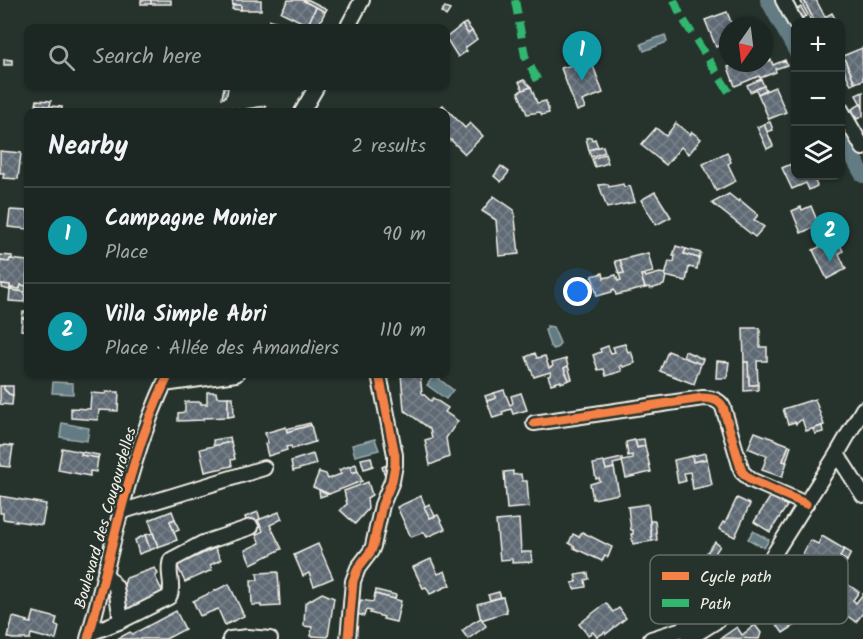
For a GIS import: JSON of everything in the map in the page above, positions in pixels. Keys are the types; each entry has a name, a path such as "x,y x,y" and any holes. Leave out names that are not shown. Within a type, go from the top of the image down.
{"street":[{"path":"349,24 362,0"},
{"path":"783,0 792,18"},
{"path":"305,108 315,90"},
{"path":"845,117 863,148"},
{"path":"348,639 353,580 373,546 382,505 395,471 395,455 380,378"},
{"name":"Boulevard des Cougourdelles","path":"89,636 120,512 138,452 167,379"},
{"path":"534,423 712,398 723,407 739,465 746,477 806,504"},
{"path":"773,555 863,409"},
{"path":"837,454 863,495"},
{"path":"120,512 264,468"},
{"path":"89,636 171,596 168,566 171,560 204,543 251,527"},
{"path":"105,573 116,587 121,621"},
{"path":"651,639 698,624"},
{"path":"688,639 712,624"},
{"path":"230,639 248,637 270,639"}],"water":[{"path":"665,35 667,42 644,51 641,44"},
{"path":"547,326 553,327 560,343 554,349 550,346 545,330"},
{"path":"432,378 438,378 453,390 446,399 427,385"},
{"path":"53,382 73,383 73,394 52,393"},
{"path":"62,423 89,428 87,441 60,437"},
{"path":"375,439 379,450 355,456 352,445"},
{"path":"753,531 769,540 764,548 748,539"}],"building":[{"path":"141,0 151,0 151,4 141,4"},
{"path":"151,0 171,0 171,4 151,4"},
{"path":"232,0 261,0 261,10 241,10 241,5 233,5"},
{"path":"288,0 302,0 316,7 308,24 281,12"},
{"path":"302,0 309,0 327,9 325,12"},
{"path":"804,0 813,18 810,18 801,2"},
{"path":"804,0 816,0 825,17 832,13 835,18 813,18"},
{"path":"233,5 241,5 241,10 232,9"},
{"path":"316,7 325,12 319,24 308,24"},
{"path":"445,7 450,10 446,16 441,12"},
{"path":"801,7 806,16 799,18 795,10"},
{"path":"727,12 729,18 719,18 719,46 716,47 705,20"},
{"path":"270,20 284,23 284,24 270,24"},
{"path":"466,23 472,31 468,34 462,25"},
{"path":"462,25 468,34 472,31 477,39 465,48 467,51 458,57 450,44 450,35"},
{"path":"862,48 863,80 855,83 845,60 845,55"},
{"path":"4,59 12,60 12,65 4,65"},
{"path":"785,60 787,65 775,69 776,72 735,86 730,72 773,72 773,65"},
{"path":"845,60 855,83 851,85 845,72"},
{"path":"592,63 603,93 582,101 585,108 577,111 561,68 573,65 575,70"},
{"path":"761,79 764,86 750,92 747,85"},
{"path":"524,80 531,87 523,90 519,82"},
{"path":"764,86 766,90 758,94 756,89"},
{"path":"531,87 537,103 546,101 549,113 527,114 518,92"},
{"path":"775,87 786,112 769,119 758,94"},
{"path":"223,90 228,90 227,94 222,98"},
{"path":"863,92 863,108 856,95"},
{"path":"37,100 51,101 50,106 36,105"},
{"path":"861,104 863,116 857,119 852,109"},
{"path":"36,105 62,107 62,108 36,108"},
{"path":"450,112 465,128 470,123 483,136 465,154 451,140"},
{"path":"770,122 773,130 767,132 764,124"},
{"path":"676,123 690,135 692,132 701,139 689,154 681,147 666,165 641,145 656,128 666,136"},
{"path":"764,124 773,146 767,149 757,127"},
{"path":"591,137 592,140 595,139 598,147 589,150 586,138"},
{"path":"603,146 605,152 591,157 589,150"},
{"path":"0,151 21,153 18,179 3,178 4,173 0,173"},
{"path":"727,152 731,162 728,164 736,181 716,191 703,164"},
{"path":"605,154 608,163 595,167 592,159"},
{"path":"791,164 791,180 815,180 817,186 809,190 806,183 792,189 782,168"},
{"path":"501,166 509,172 501,182 494,176"},
{"path":"608,184 609,187 623,184 624,187 630,186 635,202 607,208 599,185"},
{"path":"655,192 671,217 656,225 641,200"},
{"path":"729,194 758,215 754,220 764,227 755,237 712,203"},
{"path":"494,196 514,210 519,254 499,256 496,220 482,211"},
{"path":"811,206 819,225 801,233 792,211"},
{"path":"10,210 24,211 24,229 8,227"},
{"path":"837,238 843,251 839,254 846,269 827,279 813,250"},
{"path":"676,246 686,249 684,254 699,258 697,269 689,267 686,281 665,276 669,261 674,262"},
{"path":"686,249 701,253 699,258 684,254"},
{"path":"648,253 653,272 641,275 645,288 616,295 614,289 612,292 597,296 592,276 603,273 604,278 616,275 618,281 621,280 619,274 624,273 620,260"},
{"path":"0,255 12,256 12,259 9,262 0,261"},
{"path":"10,259 24,261 24,286 21,285 20,289 0,284 0,261 9,262"},
{"path":"620,260 624,273 619,274 615,261"},
{"path":"660,273 666,276 664,285 645,288 641,275 645,277"},
{"path":"2,284 10,285 10,290 2,288"},
{"path":"21,285 24,286 24,292 10,290 10,288 20,289"},
{"path":"10,290 24,292 24,302 9,301"},
{"path":"22,318 24,318 24,330 21,330"},
{"path":"743,328 760,328 760,347 767,347 767,361 757,361 758,385 749,385 748,362 744,362"},
{"path":"625,344 628,352 631,351 635,363 623,367 622,365 620,366 622,371 606,376 604,369 598,370 593,355 608,346 611,353 615,352 613,347"},
{"path":"668,351 701,364 694,384 660,371"},
{"path":"685,351 703,359 701,364 683,357"},
{"path":"535,353 537,358 545,356 549,368 553,366 552,363 566,359 568,366 564,368 569,380 551,384 548,376 551,375 550,372 534,377 526,357"},
{"path":"717,361 729,362 727,378 716,378"},
{"path":"744,362 748,362 749,385 758,385 758,390 744,391"},
{"path":"568,366 572,379 569,380 564,368"},
{"path":"401,378 420,378 422,393 431,401 433,398 448,408 445,412 458,421 446,438 449,457 430,465 425,440 432,438 430,429 404,410"},
{"path":"0,386 4,386 9,394 13,395 12,405 0,404"},
{"path":"4,386 13,386 13,395 4,389"},
{"path":"504,390 510,405 513,403 511,396 521,393 527,410 513,414 511,409 493,418 487,401 496,398 494,393"},
{"path":"106,392 119,392 118,411 99,410 98,420 71,418 71,408 90,409 91,393 106,394"},
{"path":"207,392 216,392 217,397 228,397 228,417 178,421 178,413 185,412 185,402 207,404"},
{"path":"494,393 496,398 487,401 485,396"},
{"path":"228,397 233,397 234,416 228,417"},
{"path":"815,399 824,425 806,431 802,419 796,424 795,422 788,424 783,409"},
{"path":"310,423 311,425 287,432 286,429"},
{"path":"311,425 315,442 292,449 291,446 286,447 287,450 268,456 265,433 286,427 287,432"},
{"path":"822,426 823,432 815,434 813,429"},
{"path":"755,432 789,445 783,461 787,462 782,477 762,470 767,456 748,448"},
{"path":"230,437 231,442 214,446 213,440"},
{"path":"644,439 645,446 637,448 635,440"},
{"path":"635,440 637,448 645,446 651,472 626,478 622,461 633,459 632,455 628,456 626,442"},
{"path":"231,442 235,459 231,460 232,466 205,472 200,449"},
{"path":"789,445 791,446 786,462 783,461"},
{"path":"0,446 13,446 10,467 0,466"},
{"path":"62,448 98,458 96,472 90,471 90,476 58,470"},
{"path":"82,452 99,455 98,458 81,455"},
{"path":"706,453 707,459 693,462 692,456"},
{"path":"313,454 316,464 293,471 291,461"},
{"path":"692,456 693,462 707,459 712,485 693,489 690,472 684,473 686,481 678,483 674,460"},
{"path":"371,457 373,466 364,469 361,459"},
{"path":"622,458 622,462 613,464 614,468 606,470 604,462"},
{"path":"604,462 606,470 614,468 619,494 593,499 590,484 600,481 599,478 596,479 593,464"},
{"path":"356,464 358,471 352,473 350,466"},
{"path":"389,464 391,470 384,473 382,467"},
{"path":"350,466 352,473 358,471 362,481 329,494 313,487 319,472 326,474 328,479 341,474 339,470"},
{"path":"513,471 513,475 521,474 522,481 527,481 529,507 507,509 504,472"},
{"path":"368,482 372,495 367,498 368,509 355,524 340,510 347,504 344,491"},
{"path":"319,490 329,494 320,497"},
{"path":"0,496 46,504 42,525 3,519 3,513 0,513"},
{"path":"421,496 430,518 438,515 445,529 427,537 424,532 411,537 397,507"},
{"path":"771,496 787,506 770,532 754,522"},
{"path":"737,498 750,504 735,537 719,529 723,522 725,523"},
{"path":"429,504 435,516 430,518 424,507"},
{"path":"648,504 652,541 633,544 631,534 633,530 631,530 628,507"},
{"path":"172,511 175,519 170,521 177,540 158,547 149,520"},
{"path":"258,512 260,519 247,524 245,517"},
{"path":"279,512 282,519 270,525 282,549 251,564 245,550 260,543 256,535 263,531 258,520"},
{"path":"175,519 179,530 174,532 170,521"},
{"path":"519,519 521,552 531,552 532,562 512,563 512,559 500,560 496,521"},
{"path":"650,521 655,521 657,540 652,541"},
{"path":"582,532 612,547 608,557 605,556 602,561 574,548 569,543 573,534 579,537"},
{"path":"153,533 158,547 150,550 145,535"},
{"path":"145,535 150,550 139,554 135,540"},
{"path":"822,536 844,549 841,555 802,555 810,540 818,544"},
{"path":"715,542 720,546 714,555 707,552"},
{"path":"318,544 333,578 314,586 309,573 303,576 294,555"},
{"path":"215,548 221,560 210,565 212,570 185,582 177,565"},
{"path":"844,549 851,553 848,559 848,555 841,555"},
{"path":"431,559 438,574 445,571 450,585 430,594 426,587 423,588 413,567"},
{"path":"155,568 158,574 155,576 164,595 129,611 121,595 126,578"},
{"path":"278,572 280,606 252,605 251,580 258,580 257,573"},
{"path":"588,573 589,579 585,580 586,587 574,589 572,583 577,582 575,575"},
{"path":"229,584 244,616 225,625 218,609 200,616 193,601"},
{"path":"848,585 859,592 853,600 856,603 863,594 863,613 856,622 848,616"},
{"path":"376,590 396,595 395,599 375,594"},
{"path":"499,592 501,597 490,600 488,595"},
{"path":"322,593 334,598 328,637 311,636 312,627 304,626 305,603"},
{"path":"375,594 401,601 396,622 383,619 384,617 370,613 371,611 366,610 364,616 357,614 361,600 373,602"},
{"path":"503,597 507,612 481,620 477,604"},
{"path":"606,603 613,612 619,608 626,618 606,634 605,632 597,637 593,632 588,635 579,624"},
{"path":"176,611 185,629 166,639 117,639 130,632 133,634"},
{"path":"34,612 57,618 55,625 59,627 56,639 31,634 30,639 8,638 13,617 31,623"},
{"path":"481,618 486,626 468,639 462,631"},
{"path":"777,624 797,624 783,633"},
{"path":"755,625 761,633 759,639 721,638 737,627 742,635"}],"waterway":[{"path":"768,0 791,42"},
{"path":"845,143 863,175"}],"marked path":[{"path":"515,0 525,56 538,81"},
{"path":"674,0 681,16 729,92"}],"cycle path":[{"path":"88,639 132,471 167,378"},
{"path":"348,639 353,581 358,568 373,546 382,505 392,481 395,465 380,378"},
{"path":"534,423 709,398 719,402 723,407 742,472 751,480 806,504"}],"place":[{"name":"Campagne Monier","path":"582,81"},
{"name":"Villa Simple Abri","path":"830,262"}]}
